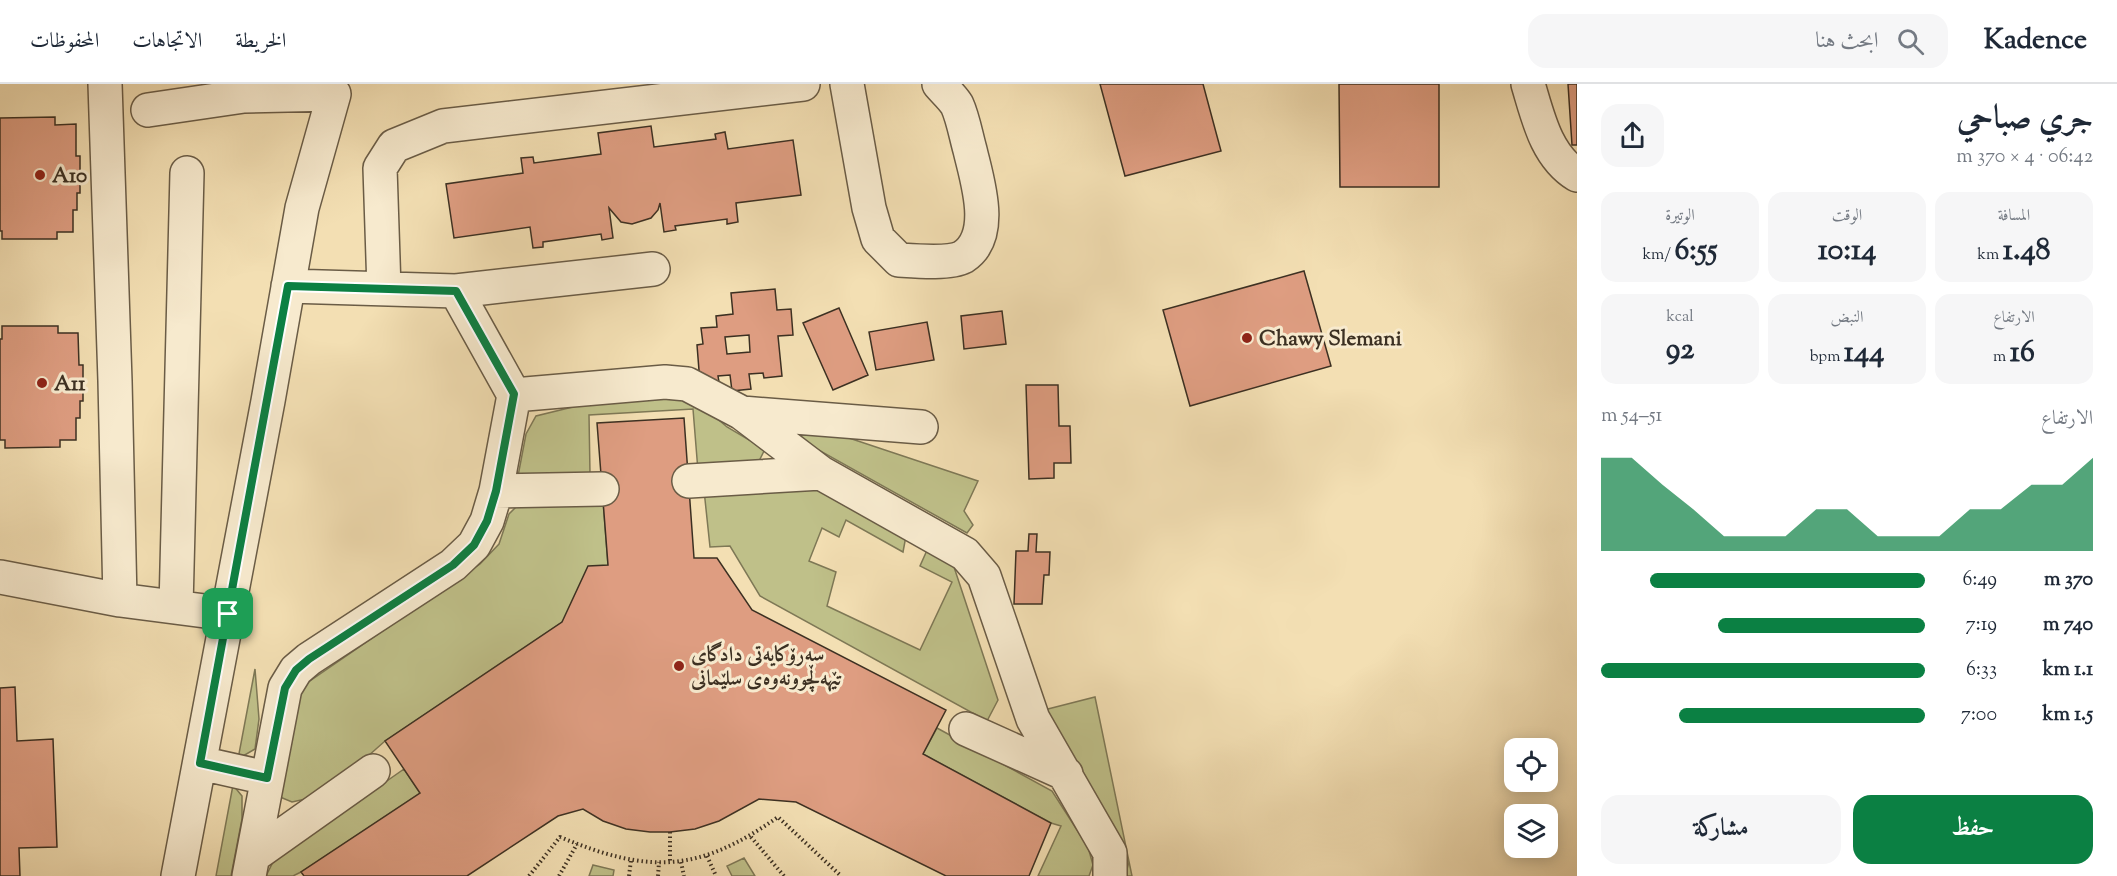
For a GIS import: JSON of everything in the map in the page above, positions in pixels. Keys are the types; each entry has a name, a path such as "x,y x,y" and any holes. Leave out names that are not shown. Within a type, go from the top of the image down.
{"street":[{"path":"105,84 120,600"},
{"path":"384,289 380,168 394,146 443,126 803,84"},
{"path":"847,84 869,208 878,239 899,260 932,262 961,258 972,249 977,243 982,215 979,189 957,105 939,84"},
{"path":"1528,84 1555,156 1577,175"},
{"path":"148,110 244,96 334,89 302,208 178,876"},
{"path":"176,607 187,173"},
{"path":"288,286 456,291 653,270"},
{"path":"251,866 285,688 296,670 309,659 453,565 481,535 496,491 514,394 456,291"},
{"path":"514,394 664,382 687,384 742,413 821,473 965,554 984,576 1033,719 1110,853 1110,876"},
{"path":"742,413 921,427"},
{"path":"689,481 821,473"},
{"path":"496,491 602,489"},
{"path":"0,577 120,600 228,614"},
{"path":"966,729 1066,774"},
{"path":"200,763 267,778"},
{"path":"251,866 373,771"}],"path":[{"path":"529,876 560,837 631,861 681,862 707,856 751,837 778,817 841,876"},
{"path":"670,832 670,862"},
{"path":"751,837 784,876"},
{"path":"559,876 577,844"},
{"path":"707,856 716,876"},
{"path":"629,876 631,861"},
{"path":"658,876 659,862"},
{"path":"681,862 684,876"}],"green space":[{"path":"680,394 707,410 727,427 764,451 758,463 698,471 693,409 589,415 590,474 518,476 526,434 536,416 589,403"},
{"path":"790,431 801,435 843,436 978,481 964,511 973,525 967,533 797,438"},
{"path":"809,486 906,536 903,552 846,520 839,537 822,528 809,561 836,572 827,606 920,650 952,582 920,566 928,548 953,564 998,700 987,721 760,596 730,546 710,547 704,490"},
{"path":"603,500 608,565 562,622 385,741 324,795 292,802 280,797 296,701 307,683 480,564 499,544 509,514 517,506"},
{"path":"255,669 259,719 255,749 238,759"},
{"path":"1095,697 1132,876 1125,876 1129,862 1040,711"},
{"path":"937,728 1052,791 1088,847 1093,865 1089,876 1038,876 1061,826 1051,823 923,754"},
{"path":"404,769 420,793 301,872 293,876 266,876 274,860"},
{"path":"233,785 242,796 242,819 231,876 216,876"},
{"path":"744,858 755,876 732,876 727,866"},
{"path":"593,865 614,870 613,876 589,876"}],"building":[{"path":"1100,84 1203,84 1221,151 1125,176"},
{"path":"1339,84 1439,84 1439,187 1340,187"},
{"path":"1568,84 1577,84 1577,145 1572,145"},
{"name":"A10","path":"55,117 55,125 76,124 76,156 80,156 80,193 77,193 77,210 73,210 73,232 57,232 57,239 2,239 2,231 0,231 0,118"},
{"path":"651,126 654,147 716,139 715,134 725,132 728,149 793,140 801,195 736,203 738,222 727,224 727,219 675,226 676,230 664,232 660,203 658,210 651,218 632,224 621,222 609,208 613,238 602,240 601,234 543,242 543,247 533,248 530,227 454,238 446,184 523,173 521,158 533,157 534,163 601,154 598,133"},
{"name":"Chawy Slemani","path":"1304,271 1331,366 1190,406 1163,310"},
{"path":"775,289 777,310 791,309 793,335 778,336 782,376 764,378 763,373 749,374 751,389 732,391 730,375 718,376 719,382 700,383 697,345 703,344 701,328 717,327 716,316 733,314 731,293","holes":["749,335 750,352 727,354 725,337"]},
{"path":"839,308 868,375 833,390 803,323"},
{"path":"1002,311 1006,344 964,349 961,316"},
{"path":"927,322 934,360 876,370 869,332"},
{"name":"A11","path":"2,326 58,326 58,333 78,333 79,365 83,365 83,401 80,401 80,418 76,418 76,440 60,440 60,447 5,448 5,440 0,440"},
{"path":"1026,385 1058,385 1059,426 1070,426 1071,463 1054,463 1054,478 1029,479"},
{"name":"سەرۆکایەتی دادگای تێهەڵچوونەوەی سلێمانی","path":"684,418 694,558 717,558 752,610 946,710 923,754 1051,823 1029,876 946,876 796,802 759,799 719,821 695,829 670,832 626,829 603,821 583,809 558,816 467,876 304,876 301,872 420,793 385,741 562,622 588,566 608,565 597,423"},
{"path":"1029,534 1037,534 1036,552 1050,552 1049,575 1044,575 1042,604 1014,604 1016,551 1028,551"},
{"path":"15,687 17,741 53,739 57,847 19,848 20,876 0,876 0,688"}],"place":[{"name":"A10","path":"40,175"},
{"name":"Chawy Slemani","path":"1247,338"},
{"name":"A11","path":"42,383"},
{"name":"سەرۆکایەتی دادگای تێهەڵچوونەوەی سلێمانی","path":"679,666"}],"route":[{"path":"288,286 456,291 514,394 496,491 487,521 474,545 453,565 309,659 290,677 285,688 267,778 200,763 228,614 288,286"}]}
